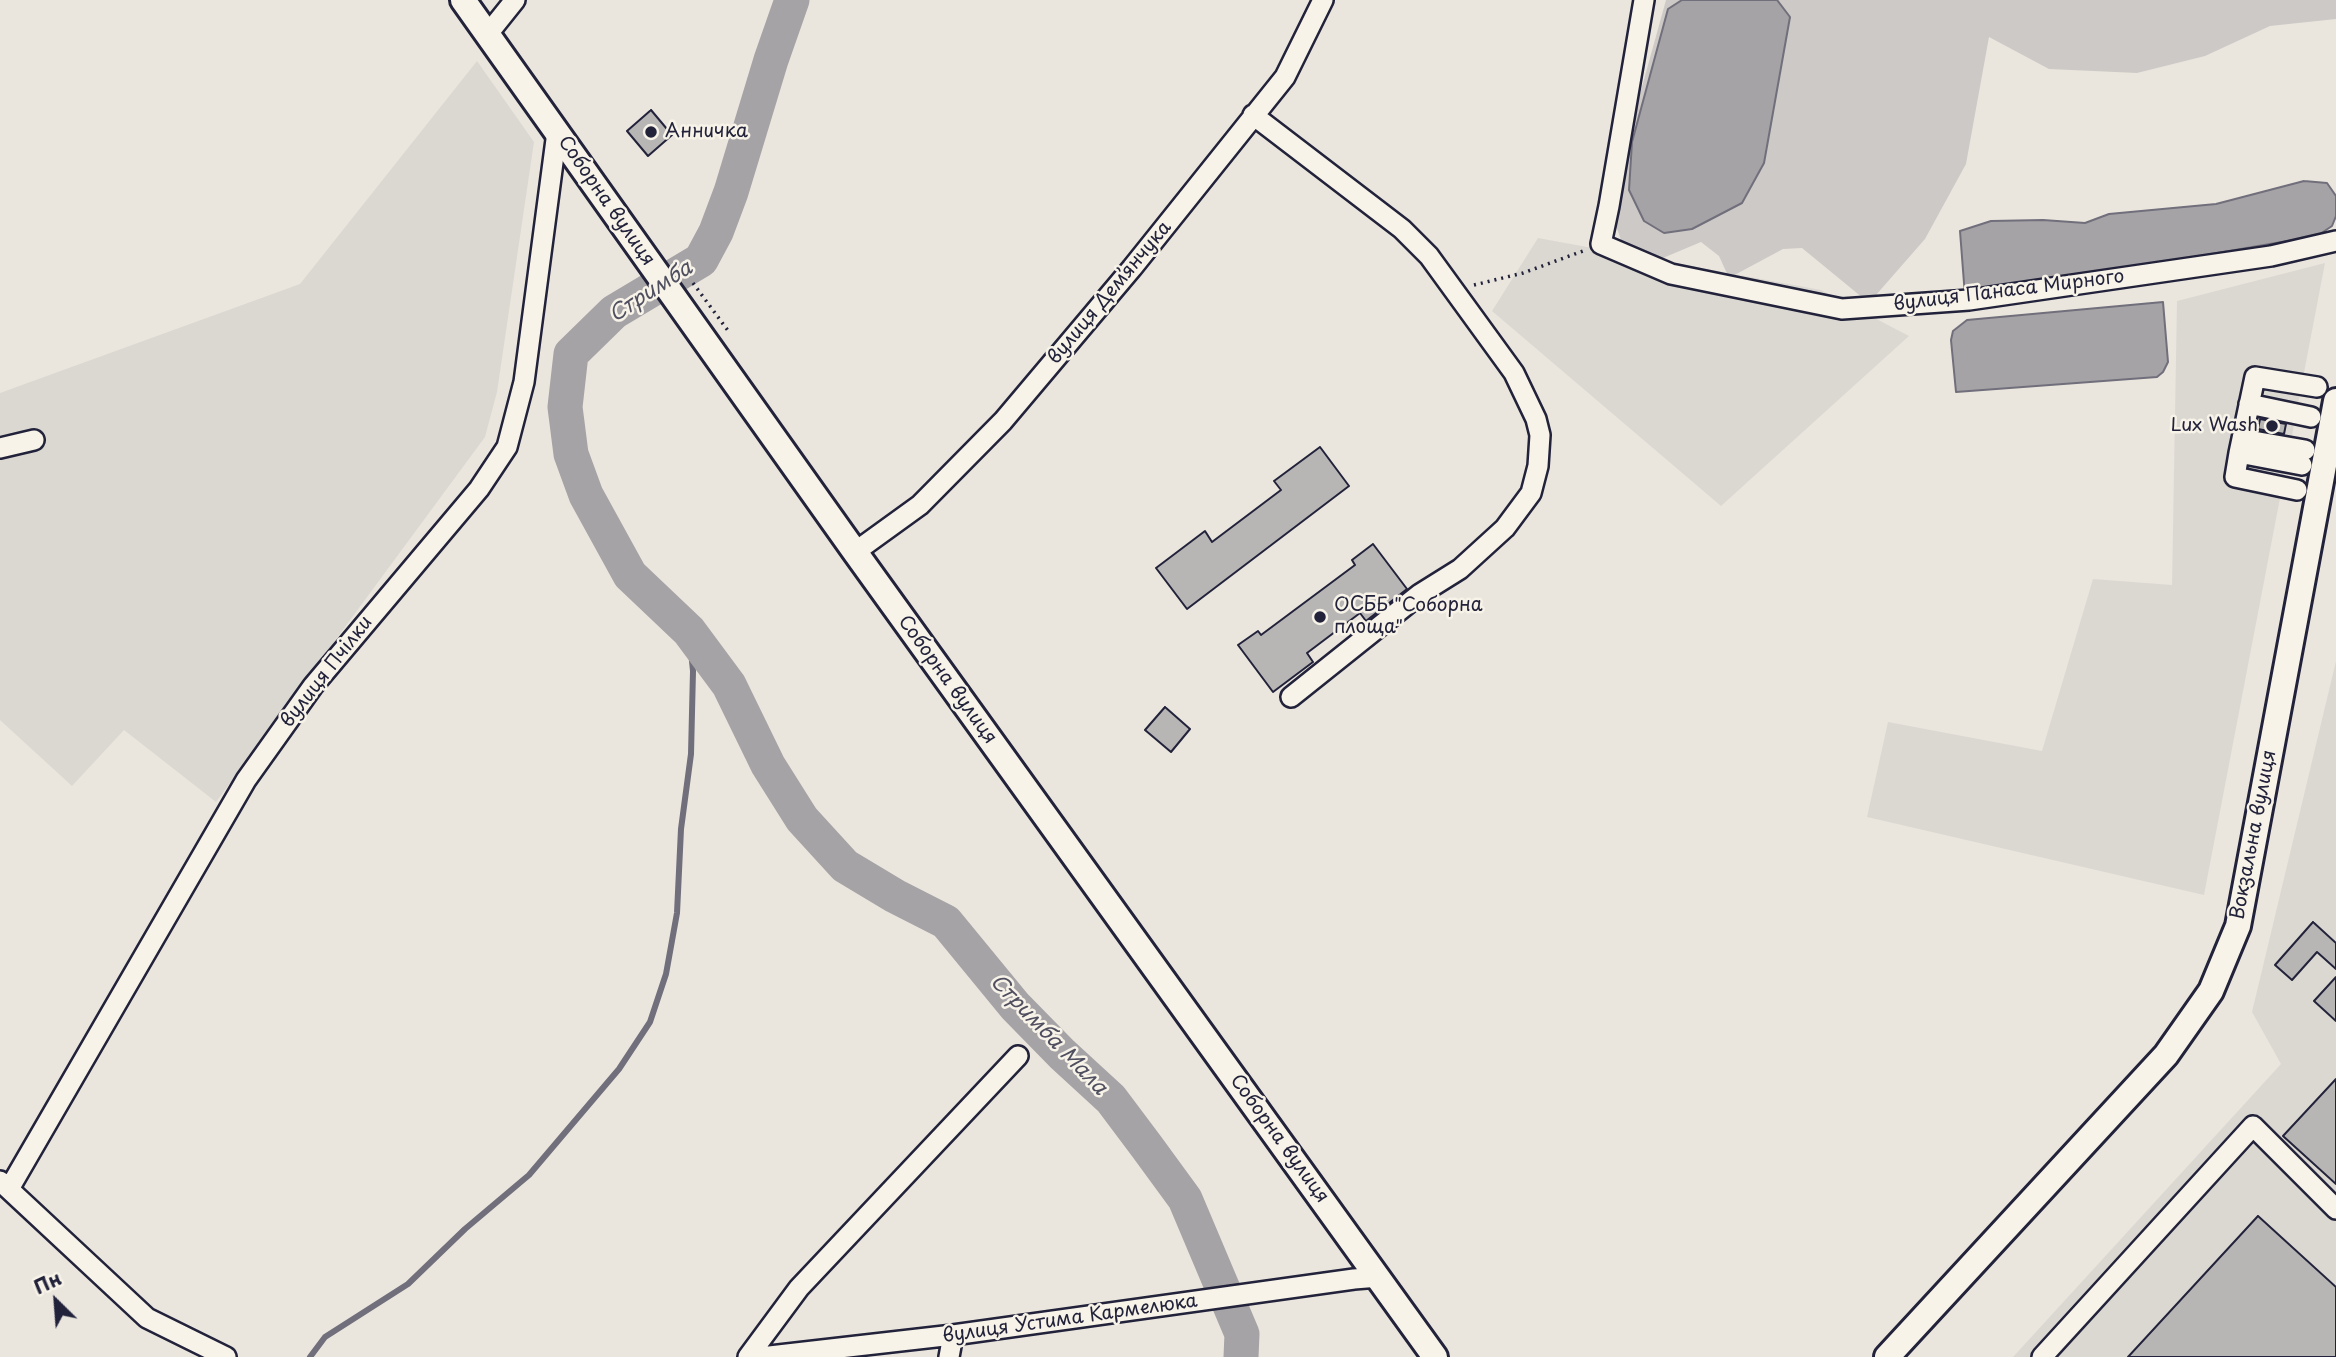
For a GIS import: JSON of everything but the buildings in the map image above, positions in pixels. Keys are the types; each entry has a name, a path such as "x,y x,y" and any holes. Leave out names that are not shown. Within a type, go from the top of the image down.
{"main road":[{"name":"Соборна вулиця","path":"463,0 855,552 1435,1357"},
{"name":"Вокзальна вулиця","path":"1886,1357 2166,1055 2211,991 2238,926 2320,402"}],"street":[{"path":"487,34 515,0"},
{"name":"вулиця Демʼянчука","path":"855,552 920,505 1003,421 1132,268 1285,77 1323,0"},
{"path":"1601,244 1644,0"},
{"path":"1253,115 1402,229 1429,256 1514,373 1541,435 1538,466 1531,493 1505,528 1460,569 1420,594 1291,697"},
{"name":"вулиця Пчілки","path":"4,1185 246,780 313,686 479,489 507,447 524,382 557,132"},
{"name":"вулиця Панаса Мирного","path":"1601,244 1671,274 1842,309 1969,300 2247,260 2336,241"},
{"path":"2297,490 2235,477 2255,376 2320,402"},
{"path":"2251,398 2320,402"},
{"path":"0,448 34,440"},
{"path":"2241,446 2303,458"},
{"path":"748,1357 799,1287 1017,1056"},
{"path":"2042,1357 2252,1126 2336,1209"},
{"path":"4,1185 147,1318 226,1357"},
{"name":"вулиця Устима Кармелюка","path":"761,1357 953,1335 1379,1277"},
{"path":"949,1357 953,1335"}],"path":[{"path":"1455,290 1523,273 1601,244"}],"shaded area":[{"path":"1666,0 2336,0 2336,19 2270,26 2205,56 2137,73 2049,69 1989,37 1966,164 1925,239 1869,303 1802,248 1783,249 1729,278 1719,256 1701,242 1632,271 1609,206"},
{"path":"1682,0 1777,0 1790,17 1764,163 1742,203 1692,229 1664,233 1644,221 1629,190 1632,142 1668,9"},
{"path":"477,61 534,142 497,392 485,437 216,802 124,730 72,786 0,720 0,393 300,284"},
{"path":"2304,181 2327,183 2336,196 2336,216 2332,226 2317,236 1965,296 1960,231 1991,221 2043,220 2085,223 2109,214 2216,204"},
{"path":"1538,238 1821,290 1909,336 1721,506 1492,311"},
{"path":"2325,263 2204,895 1867,817 1888,722 2042,751 2093,579 2172,585 2177,301"},
{"path":"2163,302 2168,362 2157,377 1956,392 1951,340 1953,331 1967,320"},
{"path":"2336,661 2336,1357 2013,1357 2281,1064 2252,1012"}],"waterway":[{"name":"Стримба Мала","path":"792,0 731,192 716,232 701,260 614,312 571,354 565,407 571,454 586,495 630,575 689,631 729,685 768,765 802,819 845,866 946,922 1015,1006 1111,1099 1147,1147 1185,1199 1242,1334 1241,1357"},
{"path":"310,1357 325,1337 408,1284 465,1229 529,1175 619,1069 650,1022 666,974 677,913 681,829 691,754 693,671 689,631"}],"place":[{"name":"Анничка","path":"651,132"},
{"name":"Lux Wash","path":"2272,426"},
{"name":"ОСББ \"Соборна площа\"","path":"1320,617"}],"water label":[{"name":"Стримба","path":"651,292"}]}
